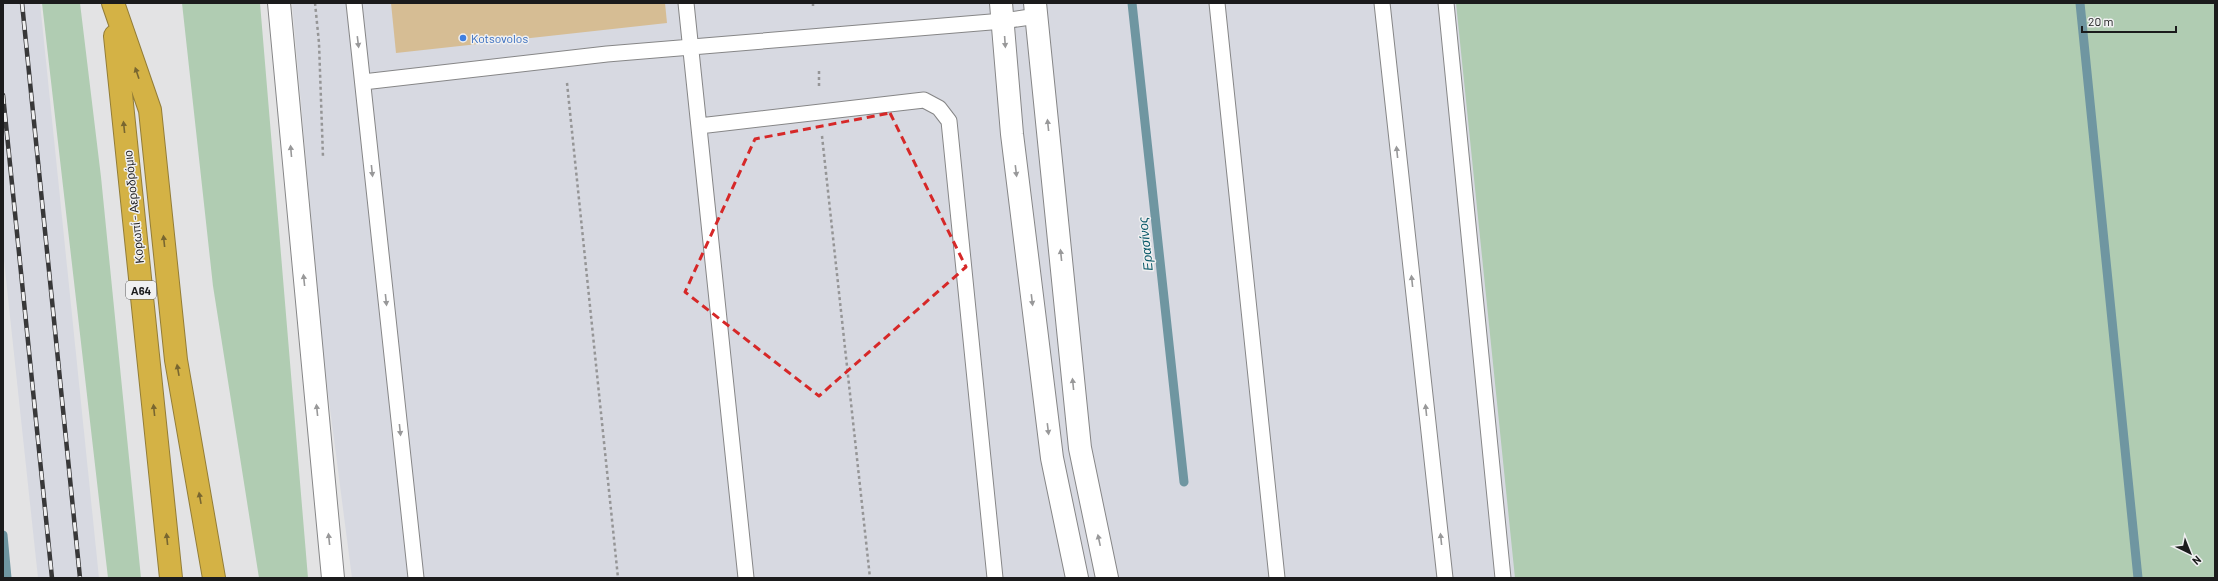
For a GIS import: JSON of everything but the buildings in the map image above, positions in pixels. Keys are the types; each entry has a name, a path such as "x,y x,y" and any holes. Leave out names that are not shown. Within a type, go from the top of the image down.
{"highway":[{"name":"Κορωπί - Αεροδρόμιο","path":"112,3 171,578"},
{"path":"112,3 150,110 176,360 214,578"}],"street":[{"path":"279,3 333,578"},
{"path":"1036,9 1080,448 1107,578"},
{"path":"1002,12 1012,134 1052,458 1077,578"}],"lane":[{"path":"354,3 416,578"},
{"path":"686,3 746,578"},
{"path":"1217,3 1277,578"},
{"path":"1382,3 1445,578"},
{"path":"1446,3 1503,578"},
{"path":"363,82 566,59 691,48 1036,9"},
{"path":"699,126 924,100 940,108 949,121 995,578"}],"path":[{"path":"566,59 568,95 618,578"},
{"path":"819,71 819,95"},
{"path":"822,134 870,578"}],"highlighted area":[{"path":"890,113 966,267 819,396 685,292 755,139"}],"shaded area":[{"path":"3,3 40,3 99,578 38,578 3,251"},
{"path":"292,3 2215,3 2215,578 352,578 324,362"}],"green space":[{"path":"42,3 80,3 101,177 141,578 108,578"},
{"path":"182,3 260,3 308,578 259,578 213,286"},
{"path":"1456,3 2215,3 2215,578 1515,578"}],"waterway":[{"name":"Ερασίνος","path":"1132,3 1184,482"},
{"path":"2080,3 2138,578"},
{"path":"3,535 7,578"}],"railway":[{"path":"22,3 80,578"},
{"path":"3,95 52,578"}],"place":[{"name":"Kotsovolos","path":"463,38"}]}
